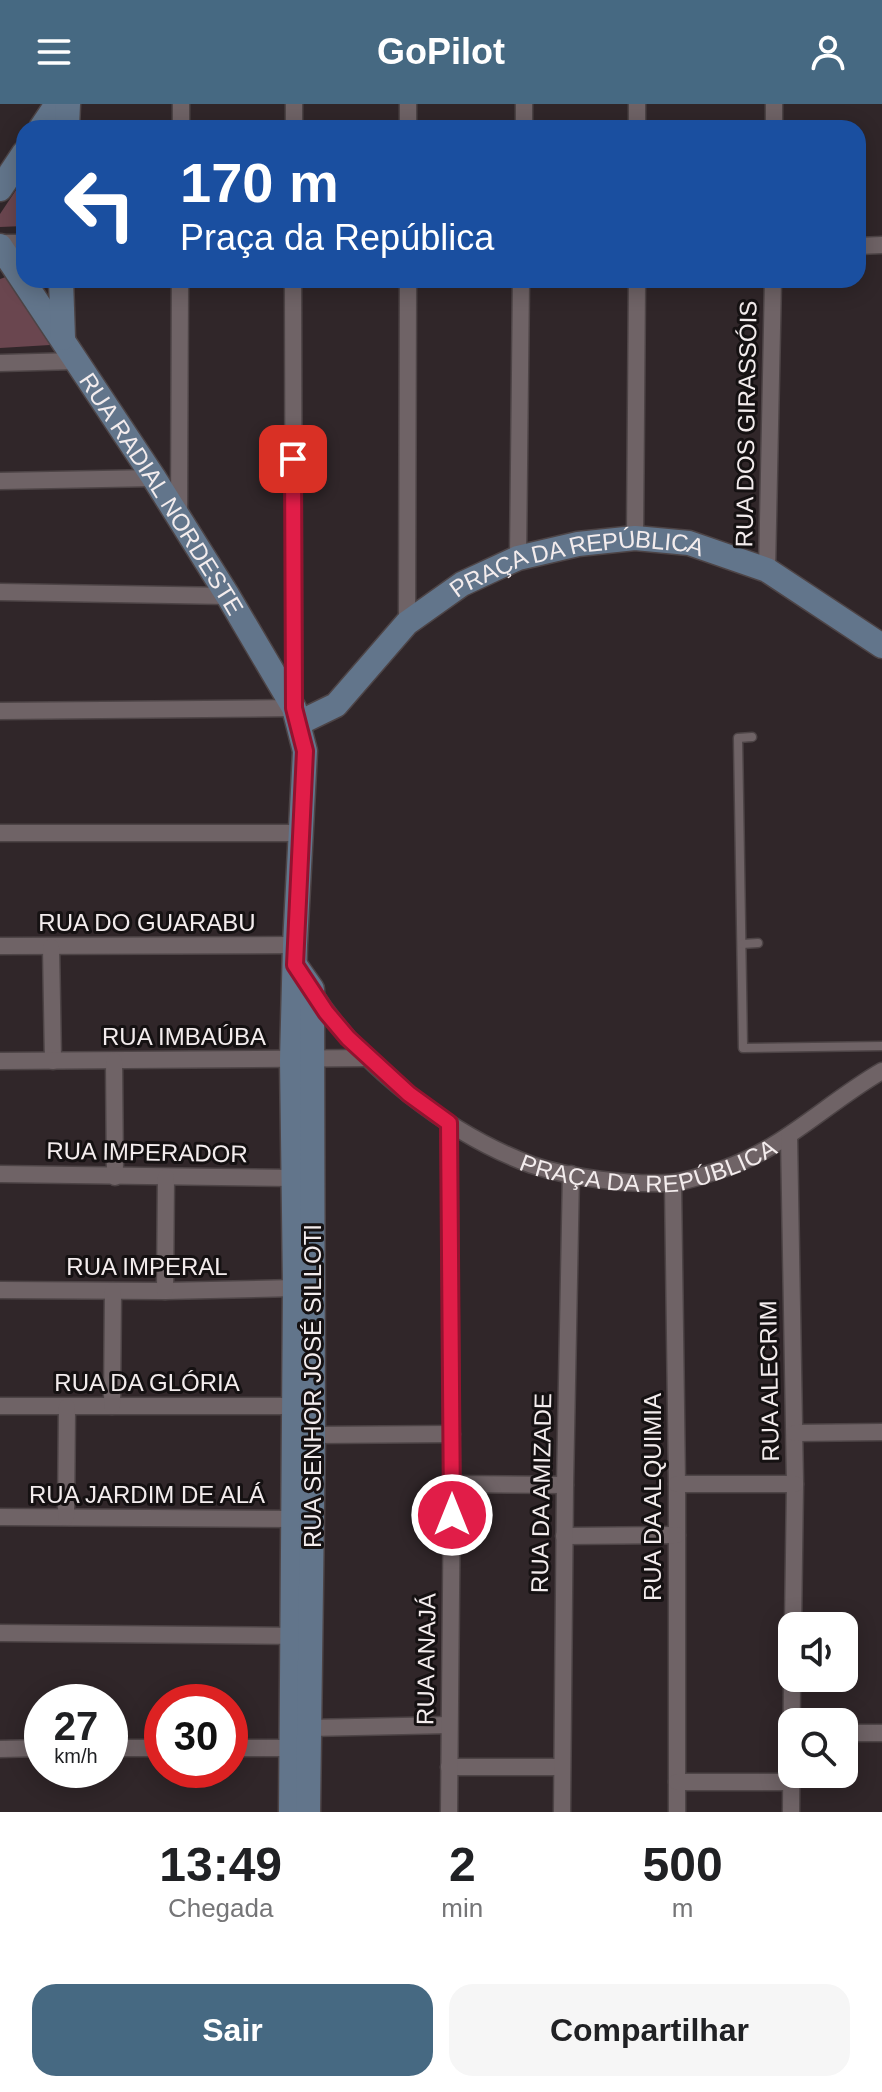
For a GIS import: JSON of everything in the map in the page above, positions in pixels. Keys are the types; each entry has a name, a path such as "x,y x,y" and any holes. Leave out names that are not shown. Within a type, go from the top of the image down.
{"street":[{"path":"0,189 16,165"},
{"name":"RUA RADIAL NORDESTE","path":"0,245 16,269"},
{"name":"RUA RADIAL NORDESTE","path":"29,288 228,596 297,715 305,751"},
{"path":"61,288 63,338"},
{"path":"179,516 180,288"},
{"path":"0,711 297,715 293,288"},
{"path":"407,623 408,288"},
{"path":"518,558 521,288"},
{"path":"635,538 637,288"},
{"name":"RUA DOS GIRASSÓIS","path":"767,570 773,288"},
{"path":"0,363 76,361"},
{"path":"0,481 154,478"},
{"name":"PRAÇA DA REPÚBLICA","path":"297,715 336,705 407,623 462,584 518,558 578,544 635,538 689,543 767,570 882,646"},
{"path":"0,592 228,596"},
{"name":"RUA SENHOR JOSÉ SILLOTI","path":"291,1812 291,1748 302,1636 313,1435 302,1060 295,955 305,751"},
{"path":"0,833 301,833"},
{"name":"RUA DO GUARABU","path":"0,946 295,955"},
{"path":"51,947 53,1061"},
{"path":"295,955 312,989"},
{"name":"PRAÇA DA REPÚBLICA","path":"312,989 326,1012 369,1058 409,1094 449,1123 533,1165 571,1174 673,1183 724,1169 789,1136 882,1071"},
{"name":"RUA SENHOR JOSÉ SILLOTI","path":"308,1812 309,1728 294,1519 293,1178 302,1060 312,989"},
{"name":"RUA IMBAÚBA","path":"0,1061 369,1058"},
{"path":"114,1061 115,1177"},
{"name":"RUA ANAJÁ","path":"449,1123 452,1434 449,1812"},
{"name":"RUA ALECRIM","path":"789,1136 795,1433 793,1612"},
{"name":"RUA IMPERADOR","path":"0,1174 293,1178"},
{"name":"RUA DA AMIZADE","path":"562,1812 571,1174"},
{"path":"165,1291 166,1177"},
{"name":"RUA DA ALQUIMIA","path":"673,1183 677,1812"},
{"name":"RUA IMPERAL","path":"0,1290 295,1288"},
{"path":"112,1406 113,1291"},
{"name":"RUA DA GLÓRIA","path":"0,1406 295,1406"},
{"path":"66,1517 67,1407"},
{"path":"795,1433 882,1432"},
{"path":"313,1435 452,1434"},
{"path":"452,1484 565,1485"},
{"path":"677,1484 795,1484"},
{"name":"RUA JARDIM DE ALÁ","path":"0,1517 294,1519"},
{"path":"564,1536 677,1535"},
{"path":"0,1633 302,1636"},
{"path":"309,1728 449,1725"},
{"path":"858,1733 882,1733"},
{"path":"0,1749 24,1748"},
{"path":"248,1748 291,1748"},
{"path":"449,1767 561,1767"},
{"path":"677,1782 778,1782"},
{"path":"791,1788 791,1812"}],"lane":[{"path":"752,737 738,738 743,1048 882,1046"},
{"path":"742,944 758,943"}],"shaded area":[{"path":"16,190 16,226 0,227 0,214"},
{"path":"14,274 16,288 21,288 50,345 0,348 0,279"}],"route":[{"path":"293,459 294,708 305,751 295,965 326,1012 348,1038 409,1094 449,1123 452,1515"}]}
